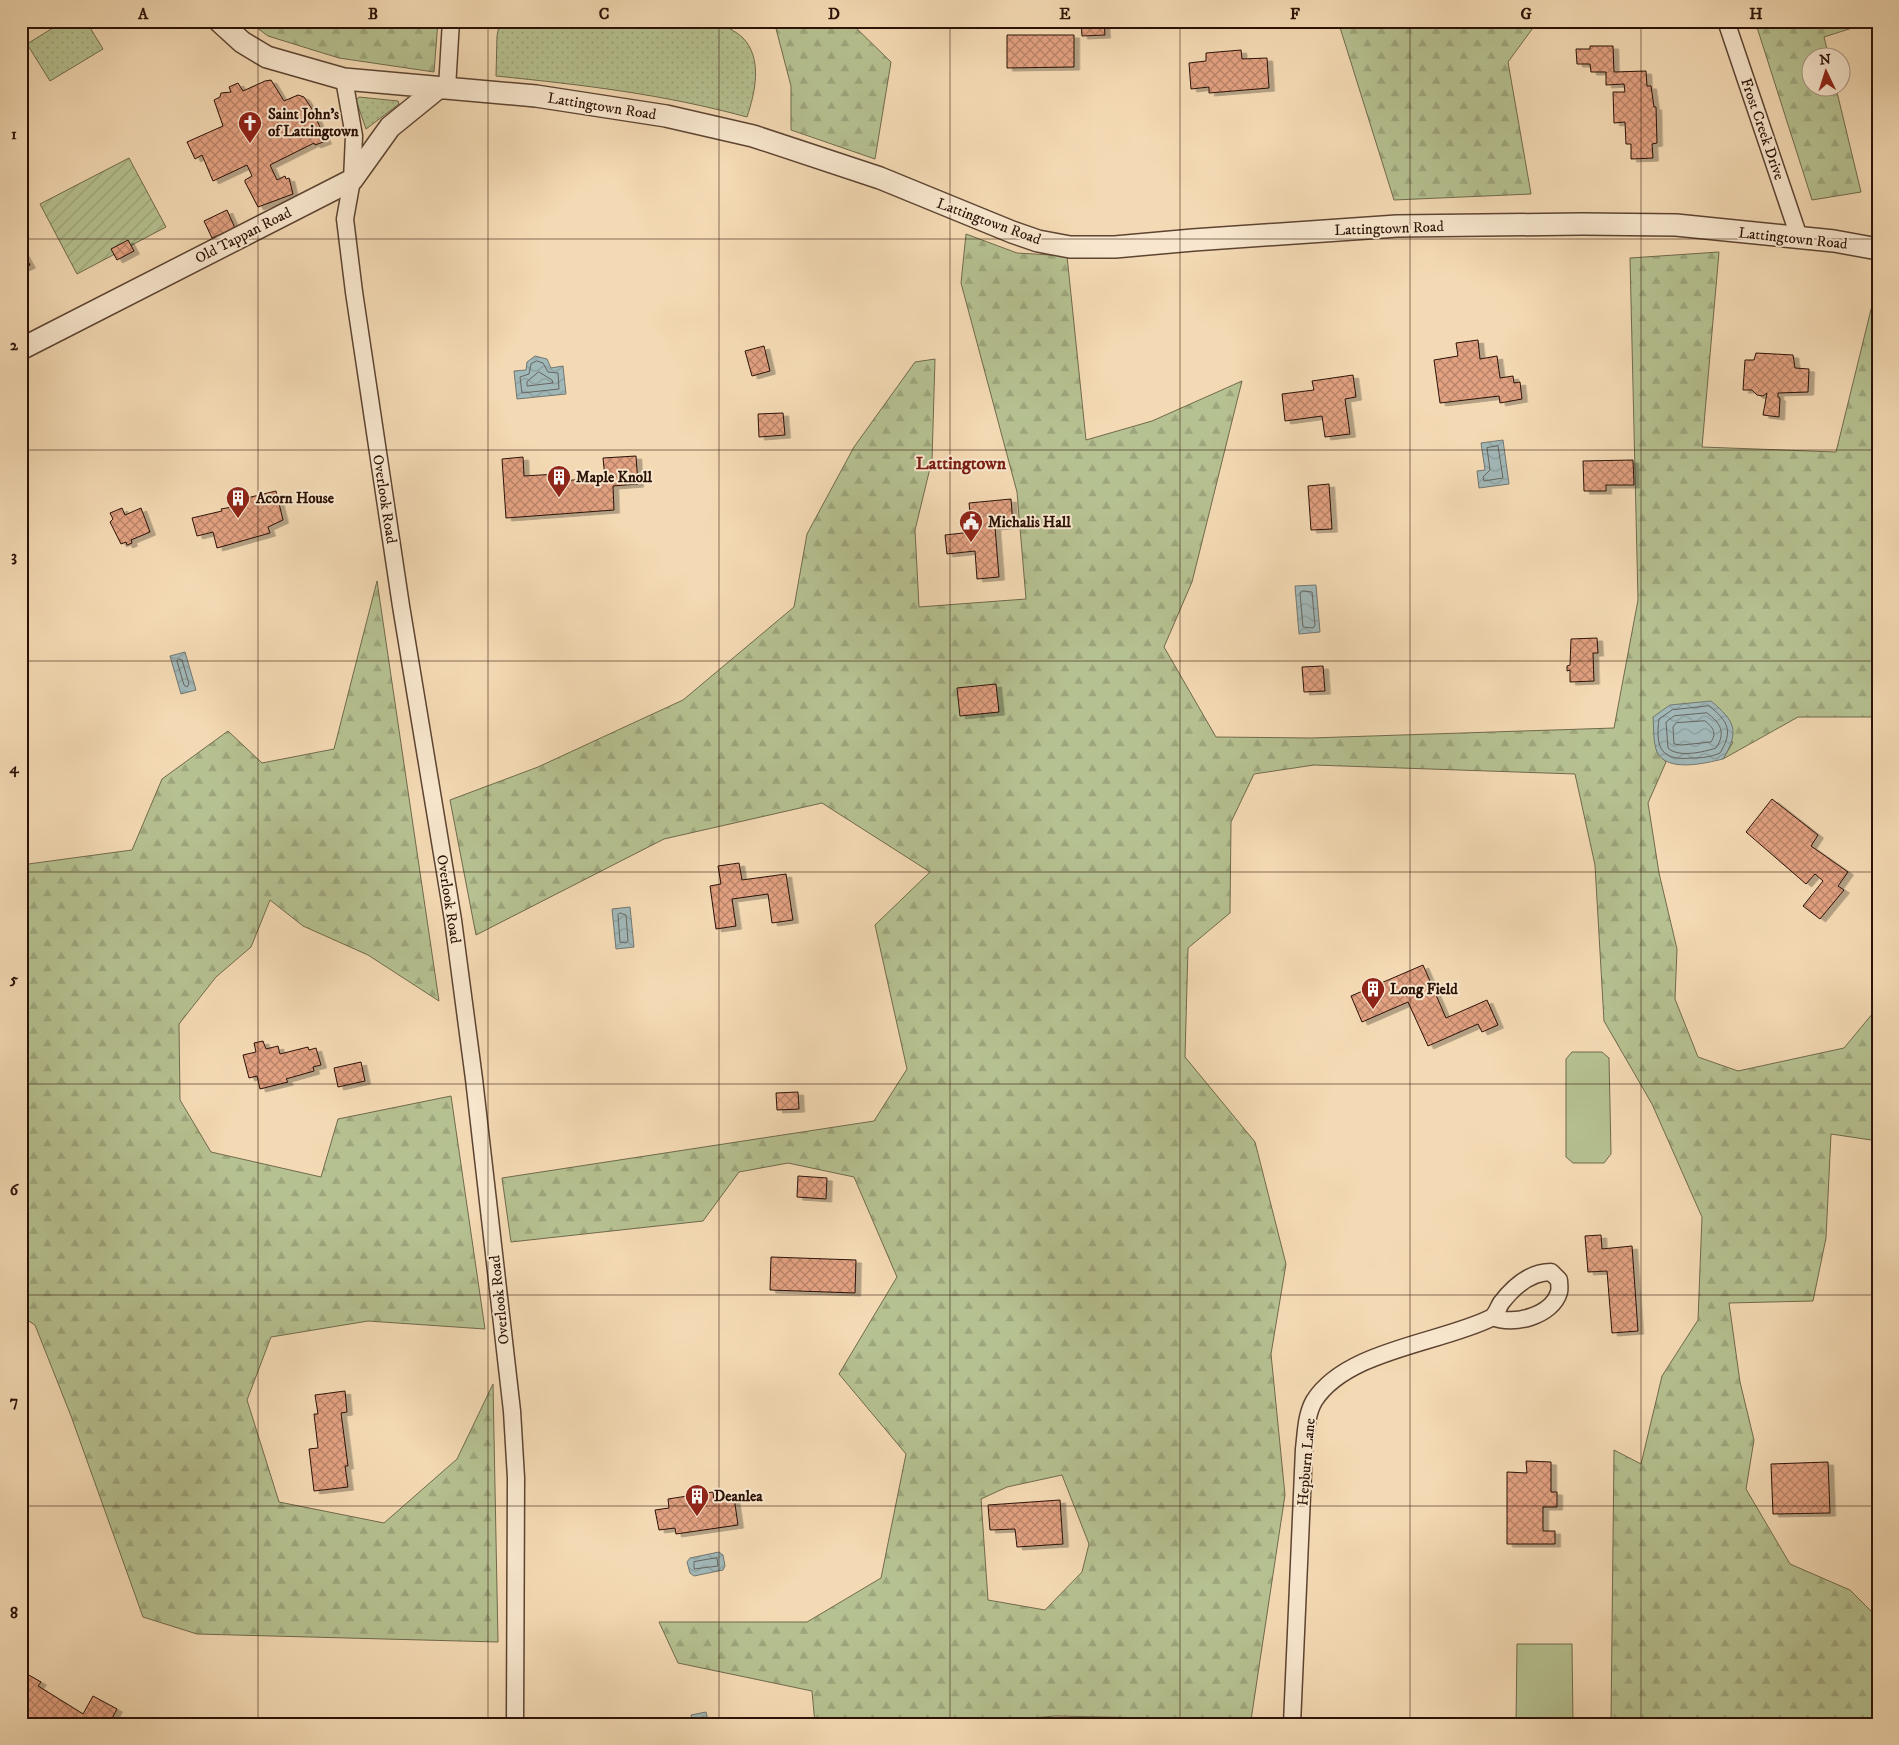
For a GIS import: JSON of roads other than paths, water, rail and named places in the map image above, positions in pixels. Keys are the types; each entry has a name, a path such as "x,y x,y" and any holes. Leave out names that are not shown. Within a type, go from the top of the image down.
{"street":[{"name":"Lattingtown Road","path":"218,21 242,42 267,56 344,79 536,96 666,116 753,136 880,178 1012,232 1038,241 1070,247 1115,247 1397,226 1582,224 1676,225 1834,240 1878,249"},
{"path":"442,88 451,21"},
{"name":"Frost Creek Drive","path":"1726,21 1799,237"},
{"name":"Overlook Road","path":"344,79 354,136 352,180 345,219 354,292 401,606 453,920 474,1079 512,1410 516,1488 515,1724"},
{"name":"Old Tappan Road","path":"21,349 352,180 390,127 442,88"},
{"name":"Hepburn Lane","path":"1292,1724 1304,1449 1307,1421 1314,1401 1339,1376 1371,1359 1493,1317"}],"water":[{"path":"535,356 547,359 551,368 563,366 566,394 517,399 514,371 526,370 527,362"},
{"path":"1503,440 1509,484 1479,488 1477,471 1485,470 1481,443"},
{"path":"1316,585 1320,632 1299,634 1295,586"},
{"path":"185,652 196,690 181,694 170,656"},
{"path":"1711,701 1730,721 1732,727 1732,741 1723,759 1687,765 1669,763 1662,758 1657,752 1654,740 1653,717 1670,705"},
{"path":"630,907 634,947 616,949 612,909"},
{"path":"719,1552 723,1555 725,1566 723,1570 694,1576 690,1573 687,1562 690,1558"},
{"path":"706,1712 709,1724 693,1724 691,1715"}],"place":[{"name":"Saint John's of Lattingtown","path":"250,144"},
{"name":"Maple Knoll","path":"559,498"},
{"name":"Acorn House","path":"238,519"},
{"name":"Michalis Hall","path":"971,543"},
{"name":"Long Field","path":"1373,1010"},
{"name":"Deanlea","path":"697,1517"}],"district":[{"name":"Lattingtown","path":"961,463"}]}
